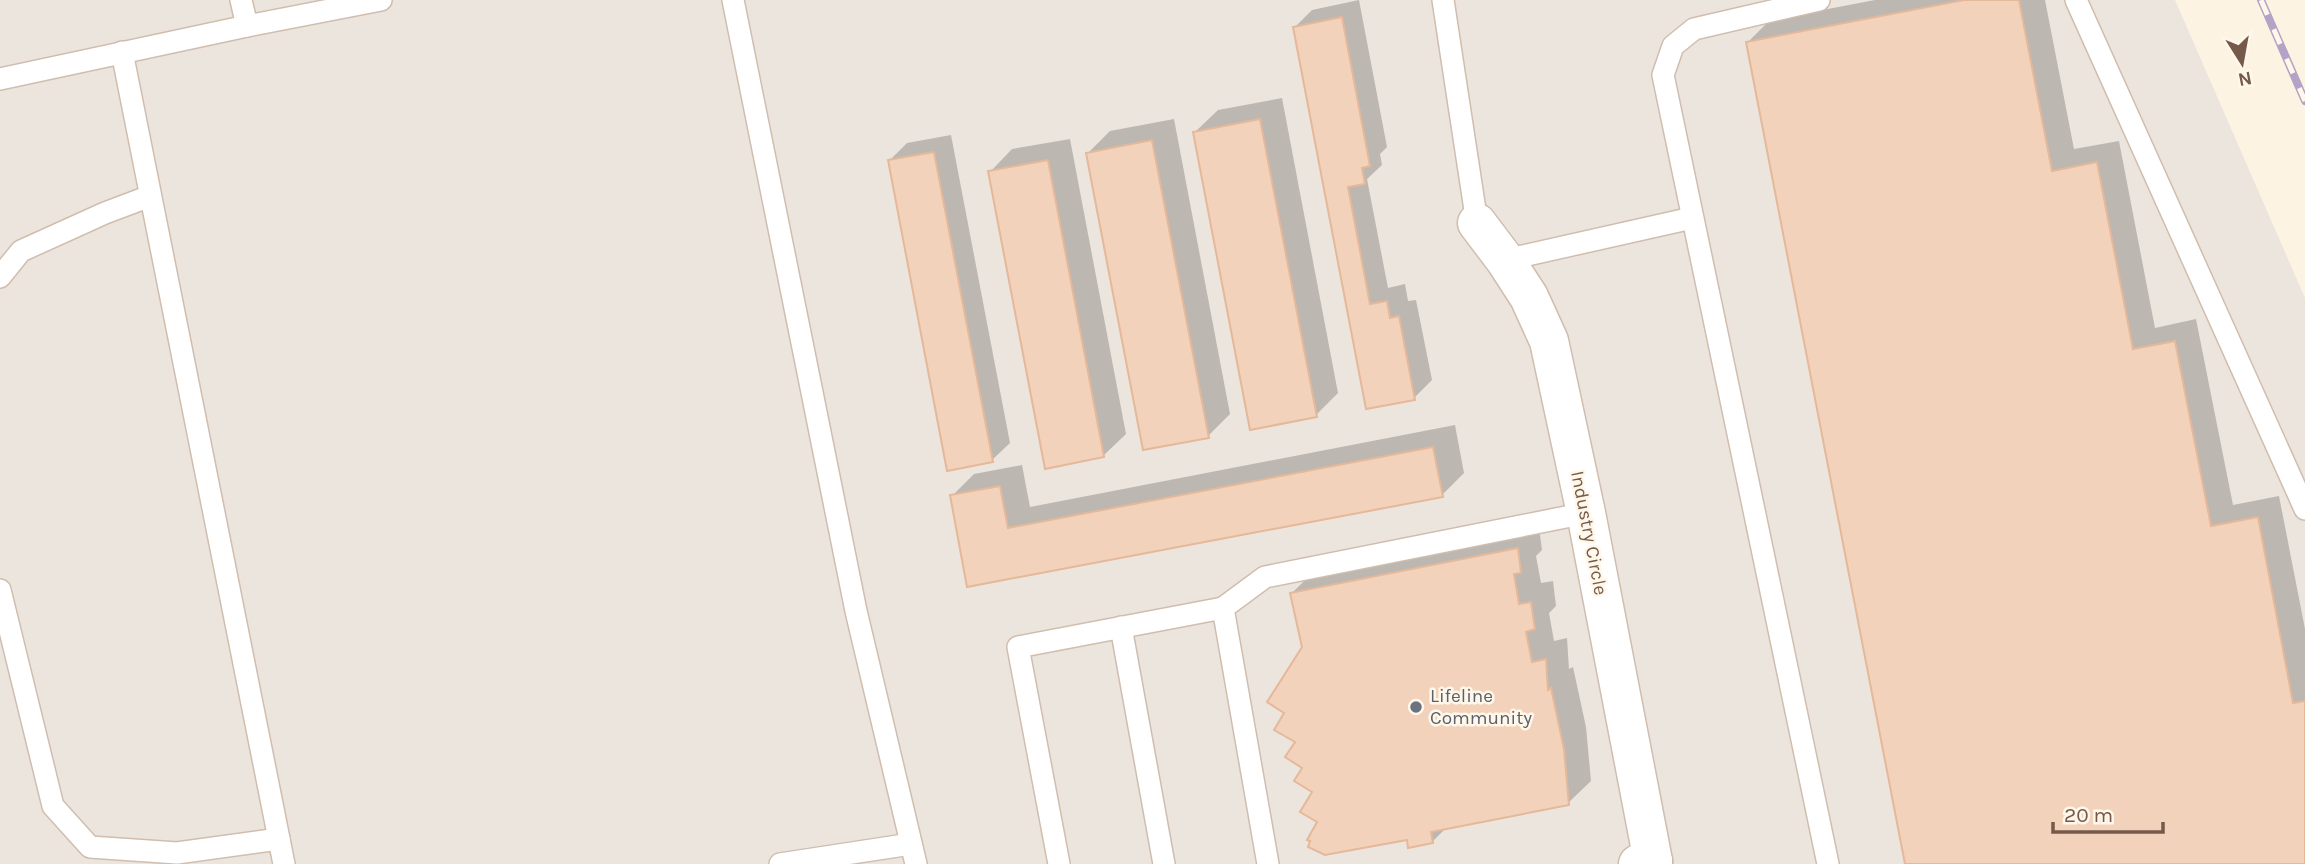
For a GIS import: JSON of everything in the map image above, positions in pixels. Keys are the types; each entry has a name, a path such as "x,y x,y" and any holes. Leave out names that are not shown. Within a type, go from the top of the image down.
{"street":[{"name":"Industry Circle","path":"1477,223 1529,297 1549,341 1586,513 1648,863"}],"lane":[{"path":"241,0 247,26"},
{"path":"0,79 381,0"},
{"path":"733,0 856,611 913,854 780,864"},
{"path":"1443,0 1477,223"},
{"path":"1819,0 1694,29 1673,46 1663,75 1828,864"},
{"path":"2076,0 2305,509"},
{"path":"122,52 284,864"},
{"path":"0,277 21,251 150,196"},
{"path":"1505,260 1692,218"},
{"path":"1059,864 1018,647 1223,608 1265,578 1586,513"},
{"path":"0,590 53,806 90,846 177,853 279,839"},
{"path":"1223,608 1268,864"},
{"path":"1121,627 1164,864"}],"shaded area":[{"path":"0,0 2175,0 2305,298 2305,864 0,864"}],"building":[{"path":"1964,0 2019,0 2052,171 2097,162 2133,349 2175,341 2211,526 2258,517 2293,703 2305,701 2305,864 1905,864 1746,42"},
{"path":"1342,17 1370,166 1362,168 1365,184 1348,187 1370,304 1387,301 1390,318 1399,316 1415,400 1366,409 1293,27"},
{"path":"1260,119 1317,417 1250,430 1193,132"},
{"path":"1152,140 1209,438 1143,450 1086,153"},
{"path":"934,152 993,462 947,471 888,160"},
{"path":"1048,160 1104,457 1045,469 988,171"},
{"path":"1433,447 1443,497 967,587 950,495 1000,486 1008,528"},
{"name":"Lifeline Community","path":"1518,548 1521,573 1514,574 1519,604 1531,602 1535,629 1526,632 1532,662 1546,659 1548,690 1551,688 1564,749 1569,805 1431,832 1433,843 1408,848 1407,840 1325,855 1308,847 1310,841 1307,840 1317,822 1300,812 1312,792 1294,781 1302,768 1285,757 1295,742 1274,730 1284,713 1267,702 1302,647 1290,593"}],"railway":[{"path":"2261,0 2305,101"}],"place":[{"name":"Lifeline Community","path":"1416,707"}]}
